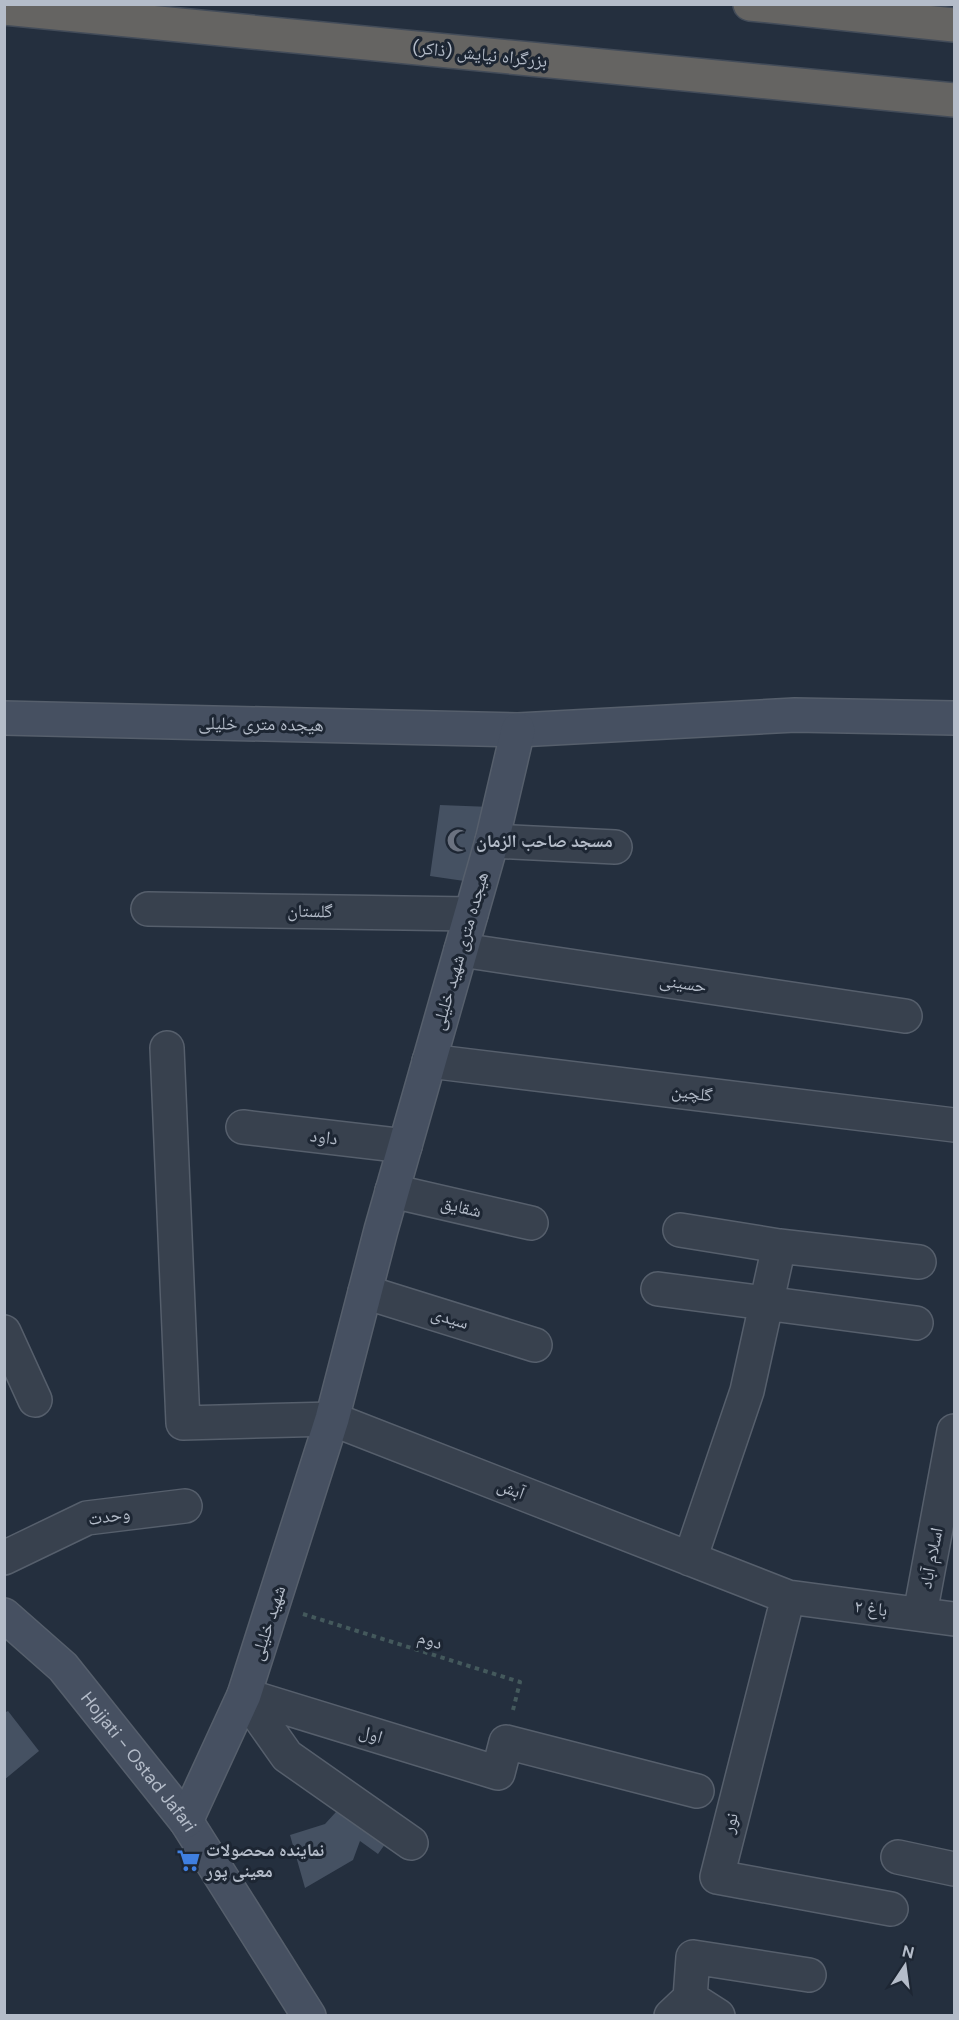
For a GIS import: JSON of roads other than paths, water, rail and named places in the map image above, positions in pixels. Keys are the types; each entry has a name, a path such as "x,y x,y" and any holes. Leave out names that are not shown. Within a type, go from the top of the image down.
{"highway":[{"path":"750,4 954,25"},
{"name":"بزرگراه نیایش (ذاکر)","path":"4,8 954,100"}],"main road":[{"path":"518,730 795,715 954,718"},
{"name":"هیجده متری خلیلی","path":"4,718 518,730"},
{"name":"هیجده متری شهید خلیلی","path":"332,1419 392,1191 492,842 518,730"},
{"name":"شهید خلیلی","path":"186,1821 244,1695 332,1419"},
{"name":"Hojjati - Ostad Jafari","path":"4,1615 63,1666 186,1821 309,2016"}],"street":[{"path":"492,842 615,847"},
{"name":"گلستان","path":"148,909 471,914"},
{"name":"حسینی","path":"461,950 904,1016"},
{"path":"167,1048 183,1423 332,1419"},
{"name":"گلچین","path":"429,1060 954,1125"},
{"name":"داود","path":"243,1127 405,1146"},
{"name":"شقایق","path":"392,1191 531,1223"},
{"path":"680,1230 779,1246 919,1262"},
{"path":"690,1559 747,1391 779,1246"},
{"path":"658,1288 916,1323"},
{"name":"سیدی","path":"365,1292 535,1345"},
{"path":"4,1332 35,1400"},
{"name":"آبش","path":"332,1419 788,1597"},
{"name":"اسلام آباد","path":"920,1614 954,1431"},
{"name":"وحدت","path":"4,1558 87,1518 185,1506"},
{"name":"باغ ۲","path":"788,1597 954,1619"},
{"name":"نور","path":"788,1597 717,1876 891,1909"},
{"path":"244,1695 287,1756 411,1843"},
{"name":"اول","path":"244,1695 502,1757 698,1791"},
{"path":"898,1857 954,1869"},
{"path":"718,2016 680,2007 693,1957 809,1975"}],"place":[{"name":"مسجد صاحب الزمان","path":"458,841"},
{"name":"نماینده محصولات معینی پور","path":"188,1860"}]}
